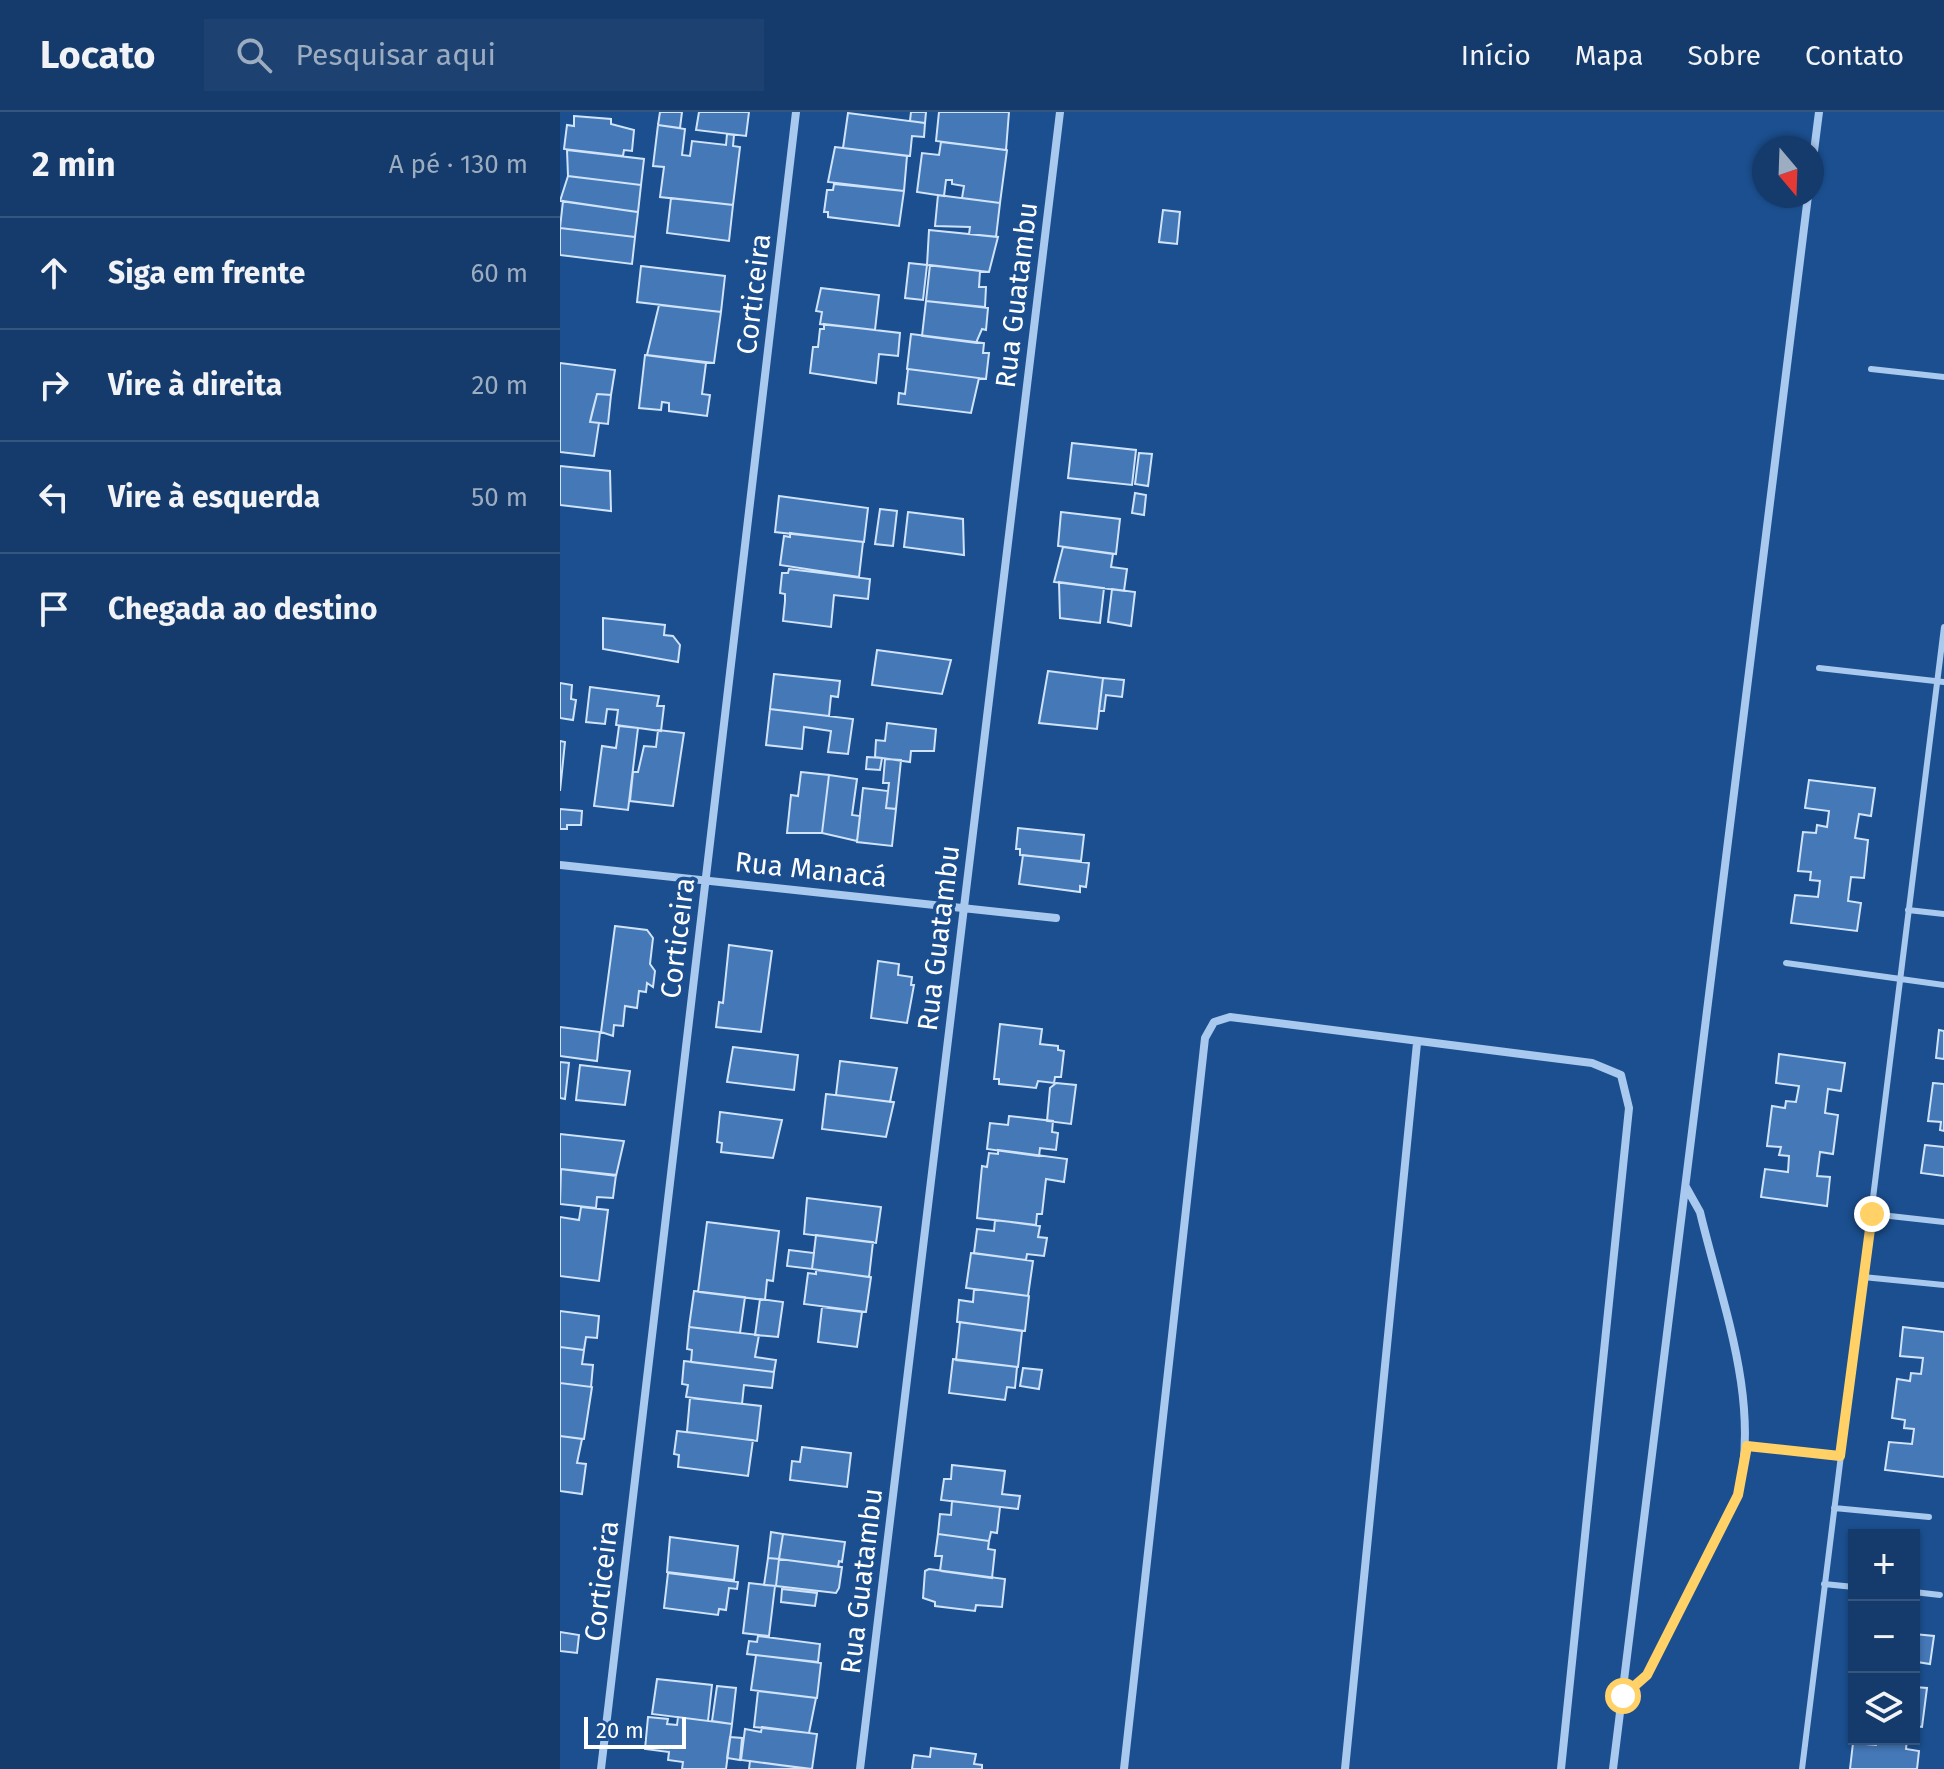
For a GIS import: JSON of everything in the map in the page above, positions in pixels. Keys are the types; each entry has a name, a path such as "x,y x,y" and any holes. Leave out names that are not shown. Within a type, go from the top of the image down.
{"street":[{"name":"Corticeira","path":"601,1769 796,112"},
{"name":"Rua Guatambu","path":"860,1769 1060,112"},
{"path":"1816,136 1819,112"},
{"path":"1613,1769 1807,208"},
{"name":"Rua Manacá","path":"560,865 1056,918"},
{"path":"1124,1769 1205,1038 1214,1022 1230,1017 1592,1063 1621,1075 1629,1108 1561,1769"},
{"path":"1345,1769 1417,1043"},
{"path":"1623,1696 1647,1675 1738,1495 1747,1446 1741,1385 1700,1212 1686,1187"}],"lane":[{"path":"1871,369 1944,377"},
{"path":"1802,1769 1908,910 1941,682 1944,627"},
{"path":"1819,668 1941,682"},
{"path":"1908,910 1944,914"},
{"path":"1786,963 1944,985"},
{"path":"1872,1214 1944,1222"},
{"path":"1863,1277 1944,1285"},
{"path":"1747,1446 1840,1456"},
{"path":"1834,1508 1929,1517"},
{"path":"1824,1584 1848,1586"},
{"path":"1920,1593 1940,1595"}],"building":[{"path":"660,112 682,112 680,128 658,125"},
{"path":"699,112 749,112 746,136 696,130"},
{"path":"911,112 926,112 925,123 910,121"},
{"path":"939,112 1009,112 1006,150 936,141"},
{"path":"848,113 925,123 924,137 912,136 910,156 843,148"},
{"path":"574,116 611,119 611,124 634,130 632,151 624,150 623,156 564,149 567,125 574,126"},
{"path":"658,125 685,129 682,155 690,156 692,141 726,145 727,134 734,135 733,146 740,147 733,205 660,197 664,167 653,166"},
{"path":"941,142 1007,150 1000,203 962,198 964,186 952,184 952,180 946,180 944,196 917,192 922,153 939,155"},
{"path":"835,147 907,156 904,191 828,182"},
{"path":"567,150 644,159 641,185 568,176"},
{"path":"568,176 641,185 638,212 560,201"},
{"path":"834,184 904,191 899,226 828,217 828,212 824,212 827,190 833,190"},
{"path":"938,195 1000,203 996,237 969,234 970,227 935,226"},
{"path":"671,198 733,205 729,241 667,233"},
{"path":"563,201 638,212 635,237 560,228"},
{"path":"1163,210 1180,212 1177,244 1159,242"},
{"path":"560,228 635,237 632,264 560,255"},
{"path":"929,230 998,237 989,272 927,265"},
{"path":"909,263 927,265 923,300 905,298"},
{"path":"930,265 980,271 979,287 986,287 985,307 926,301"},
{"path":"641,266 725,276 721,312 637,302"},
{"path":"821,288 879,295 875,330 820,324 822,312 816,311"},
{"path":"926,301 988,308 986,330 982,329 976,343 922,336"},
{"path":"659,305 721,312 714,363 647,355"},
{"path":"824,324 900,333 898,356 879,354 876,383 810,373 813,347 818,347 820,329 824,329"},
{"path":"911,334 984,343 983,353 989,353 986,379 907,369"},
{"path":"645,355 706,363 702,394 710,395 707,416 669,411 669,403 662,402 661,410 639,408"},
{"path":"560,363 615,370 611,395 597,394 592,413 590,422 599,423 594,456 560,452"},
{"path":"908,369 979,378 971,413 898,404 899,393 905,394"},
{"path":"597,394 611,395 608,424 590,422"},
{"path":"1072,443 1136,450 1132,485 1068,478"},
{"path":"1139,453 1152,454 1148,486 1135,484"},
{"path":"560,466 610,471 611,511 560,505"},
{"path":"1135,493 1146,495 1144,515 1132,513"},
{"path":"779,496 868,508 864,542 775,532"},
{"path":"880,509 897,511 893,546 875,544"},
{"path":"908,512 963,519 964,555 904,547"},
{"path":"1061,512 1120,519 1116,554 1058,546"},
{"path":"790,533 863,542 859,577 780,565 784,536 790,537"},
{"path":"1063,547 1113,554 1111,567 1127,569 1124,591 1054,582"},
{"path":"789,569 870,579 868,599 834,595 831,627 783,621 785,594 780,593 782,573 788,573"},
{"path":"1059,582 1104,588 1100,623 1060,618"},
{"path":"1112,589 1135,592 1131,626 1108,622"},
{"path":"603,618 665,625 664,635 673,636 680,645 678,662 603,649"},
{"path":"877,650 951,660 942,694 872,685"},
{"path":"1048,671 1103,678 1097,729 1039,723"},
{"path":"774,674 840,681 838,697 831,696 829,716 770,709"},
{"path":"1103,678 1124,680 1122,697 1106,695 1104,711 1099,711"},
{"path":"560,683 572,685 571,699 576,700 573,720 560,718"},
{"path":"590,687 659,696 657,706 664,706 661,731 616,725 618,710 607,709 605,724 586,722"},
{"path":"770,709 853,719 848,754 828,752 831,731 804,727 802,749 766,745"},
{"path":"887,723 936,729 934,751 911,751 910,762 875,757 876,740 885,741"},
{"path":"619,726 638,728 628,810 594,806 602,746 616,748"},
{"path":"658,730 684,733 673,806 630,801 633,772 638,772 644,746 656,747"},
{"path":"560,741 565,742 560,791"},
{"path":"867,757 882,758 880,770 866,769"},
{"path":"885,759 901,760 896,809 886,808 889,783 883,783"},
{"path":"801,772 829,775 822,833 787,833 791,795 798,796"},
{"path":"829,775 857,779 852,815 860,816 857,841 822,833"},
{"path":"1809,780 1875,788 1871,816 1859,814 1855,838 1868,840 1864,878 1851,877 1848,901 1861,903 1857,931 1791,923 1795,895 1818,897 1820,881 1810,880 1811,872 1798,871 1803,832 1816,833 1817,825 1827,827 1829,811 1805,808"},
{"path":"863,788 888,791 886,808 896,809 892,846 857,842"},
{"path":"560,809 582,811 581,825 567,825 567,829 560,829"},
{"path":"1018,828 1084,835 1081,861 1020,855 1020,849 1016,849"},
{"path":"1023,855 1089,863 1086,887 1080,886 1080,892 1019,884"},
{"path":"615,926 647,930 653,938 650,964 655,971 653,987 647,983 646,992 639,991 637,1008 625,1006 623,1026 614,1025 613,1036 601,1032"},
{"path":"729,945 772,951 761,1032 716,1027 719,1002 723,1003"},
{"path":"878,961 899,964 898,975 912,977 911,985 914,985 907,1023 871,1018"},
{"path":"1000,1024 1042,1029 1040,1044 1058,1046 1058,1050 1064,1051 1061,1077 1055,1077 1054,1083 1038,1081 1036,1088 999,1084 999,1079 994,1079"},
{"path":"560,1027 600,1032 597,1061 560,1056"},
{"path":"1939,1030 1944,1031 1944,1059 1936,1058"},
{"path":"733,1047 798,1055 794,1090 727,1082"},
{"path":"1779,1054 1845,1063 1841,1091 1828,1089 1825,1113 1838,1115 1833,1154 1820,1152 1817,1176 1830,1177 1827,1206 1761,1197 1765,1169 1788,1172 1789,1156 1779,1155 1781,1147 1767,1146 1772,1106 1785,1108 1786,1101 1796,1102 1799,1086 1776,1083"},
{"path":"840,1061 897,1068 890,1102 836,1095"},
{"path":"560,1062 569,1063 565,1099 560,1098"},
{"path":"580,1065 630,1071 625,1105 576,1100"},
{"path":"1056,1083 1076,1085 1071,1124 1047,1121 1050,1088"},
{"path":"1933,1083 1944,1084 1944,1131 1940,1130 1941,1122 1928,1121"},
{"path":"826,1094 894,1102 886,1137 822,1129"},
{"path":"720,1112 782,1120 773,1158 721,1152 722,1143 717,1142"},
{"path":"1009,1116 1053,1121 1052,1132 1058,1133 1056,1150 1040,1148 1039,1156 987,1149 990,1123 1008,1125"},
{"path":"560,1134 624,1141 616,1176 560,1169"},
{"path":"1925,1145 1944,1147 1944,1176 1921,1173"},
{"path":"998,1150 1067,1159 1064,1182 1046,1179 1042,1214 1037,1214 1036,1225 977,1218 982,1166 987,1167 989,1153 998,1154"},
{"path":"561,1169 616,1175 613,1198 597,1197 596,1208 560,1204"},
{"path":"807,1198 881,1207 876,1243 804,1234"},
{"path":"581,1207 608,1210 599,1281 560,1276 560,1217 579,1220"},
{"path":"995,1220 1040,1226 1038,1237 1047,1238 1044,1256 1027,1254 1026,1260 974,1253 977,1229 994,1231"},
{"path":"707,1222 779,1231 773,1281 767,1280 765,1300 698,1292"},
{"path":"816,1235 873,1242 869,1277 812,1269"},
{"path":"789,1250 814,1253 812,1269 787,1266"},
{"path":"971,1253 1033,1261 1028,1296 966,1288"},
{"path":"816,1270 871,1277 866,1312 804,1304 808,1273 816,1274"},
{"path":"974,1289 1029,1296 1025,1331 957,1322 959,1300 973,1302"},
{"path":"694,1291 745,1297 740,1333 689,1327"},
{"path":"760,1299 783,1302 778,1337 755,1335"},
{"path":"822,1307 862,1312 857,1347 818,1342"},
{"path":"560,1311 599,1316 597,1338 586,1337 584,1350 560,1347"},
{"path":"960,1322 1022,1331 1018,1367 956,1360"},
{"path":"689,1327 759,1335 755,1357 776,1360 774,1372 691,1362 692,1350 687,1349"},
{"path":"1903,1327 1944,1332 1944,1477 1885,1470 1889,1442 1912,1444 1914,1429 1904,1428 1905,1420 1892,1418 1897,1379 1910,1381 1911,1373 1921,1374 1923,1358 1900,1356"},
{"path":"560,1347 584,1350 582,1364 593,1365 591,1387 560,1383"},
{"path":"953,1359 1017,1367 1015,1388 1007,1387 1005,1400 949,1393"},
{"path":"684,1361 774,1372 772,1388 744,1385 742,1404 686,1397 688,1385 682,1384"},
{"path":"1023,1368 1042,1370 1039,1389 1020,1386"},
{"path":"560,1383 592,1387 584,1439 560,1436"},
{"path":"690,1398 761,1406 757,1441 687,1432"},
{"path":"677,1431 753,1440 748,1476 678,1467 679,1455 674,1454"},
{"path":"560,1436 582,1439 577,1463 586,1464 582,1494 560,1491"},
{"path":"802,1447 851,1453 847,1487 790,1480 792,1461 800,1462"},
{"path":"952,1465 1005,1471 1002,1494 1020,1496 1018,1509 941,1500 944,1479 951,1479"},
{"path":"952,1501 1000,1507 997,1533 991,1532 989,1541 938,1534 940,1514 951,1515"},
{"path":"771,1532 783,1534 779,1559 768,1558"},
{"path":"783,1534 845,1542 842,1562 839,1561 838,1567 779,1559"},
{"path":"938,1534 989,1541 988,1549 995,1550 992,1578 940,1571 942,1556 935,1556"},
{"path":"670,1537 738,1546 734,1580 667,1572"},
{"path":"768,1558 779,1559 776,1586 764,1585"},
{"path":"779,1559 842,1567 839,1588 836,1593 776,1586"},
{"path":"925,1571 1005,1579 1002,1607 976,1605 975,1611 935,1606 935,1602 923,1598"},
{"path":"668,1573 738,1582 737,1589 729,1588 726,1610 719,1609 718,1615 664,1608"},
{"path":"749,1583 775,1586 769,1636 743,1633"},
{"path":"782,1589 817,1593 815,1606 781,1602"},
{"path":"560,1632 579,1635 577,1653 560,1651"},
{"path":"1920,1635 1934,1636 1930,1664 1920,1662"},
{"path":"758,1636 820,1644 818,1662 747,1654 749,1641 757,1642"},
{"path":"756,1655 821,1663 817,1698 751,1690"},
{"path":"657,1679 712,1685 708,1721 652,1714"},
{"path":"717,1686 736,1688 732,1724 712,1721"},
{"path":"1920,1687 1927,1688 1920,1727"},
{"path":"758,1691 816,1698 809,1733 754,1727"},
{"path":"648,1717 668,1719 667,1724 677,1725 678,1717 732,1724 726,1769 682,1769 683,1762 668,1760 669,1752 645,1749"},
{"path":"762,1727 817,1734 812,1769 741,1760 745,1729 761,1732"},
{"path":"730,1737 742,1738 740,1760 727,1758"},
{"path":"1853,1745 1906,1745 1906,1749 1919,1751 1917,1769 1850,1769"},
{"path":"931,1748 976,1754 974,1764 982,1765 982,1769 912,1769 914,1755 930,1757"},
{"path":"750,1761 809,1769 749,1769"}],"route":[{"path":"1623,1696 1647,1675 1738,1495 1747,1446 1840,1456 1872,1214"}]}
